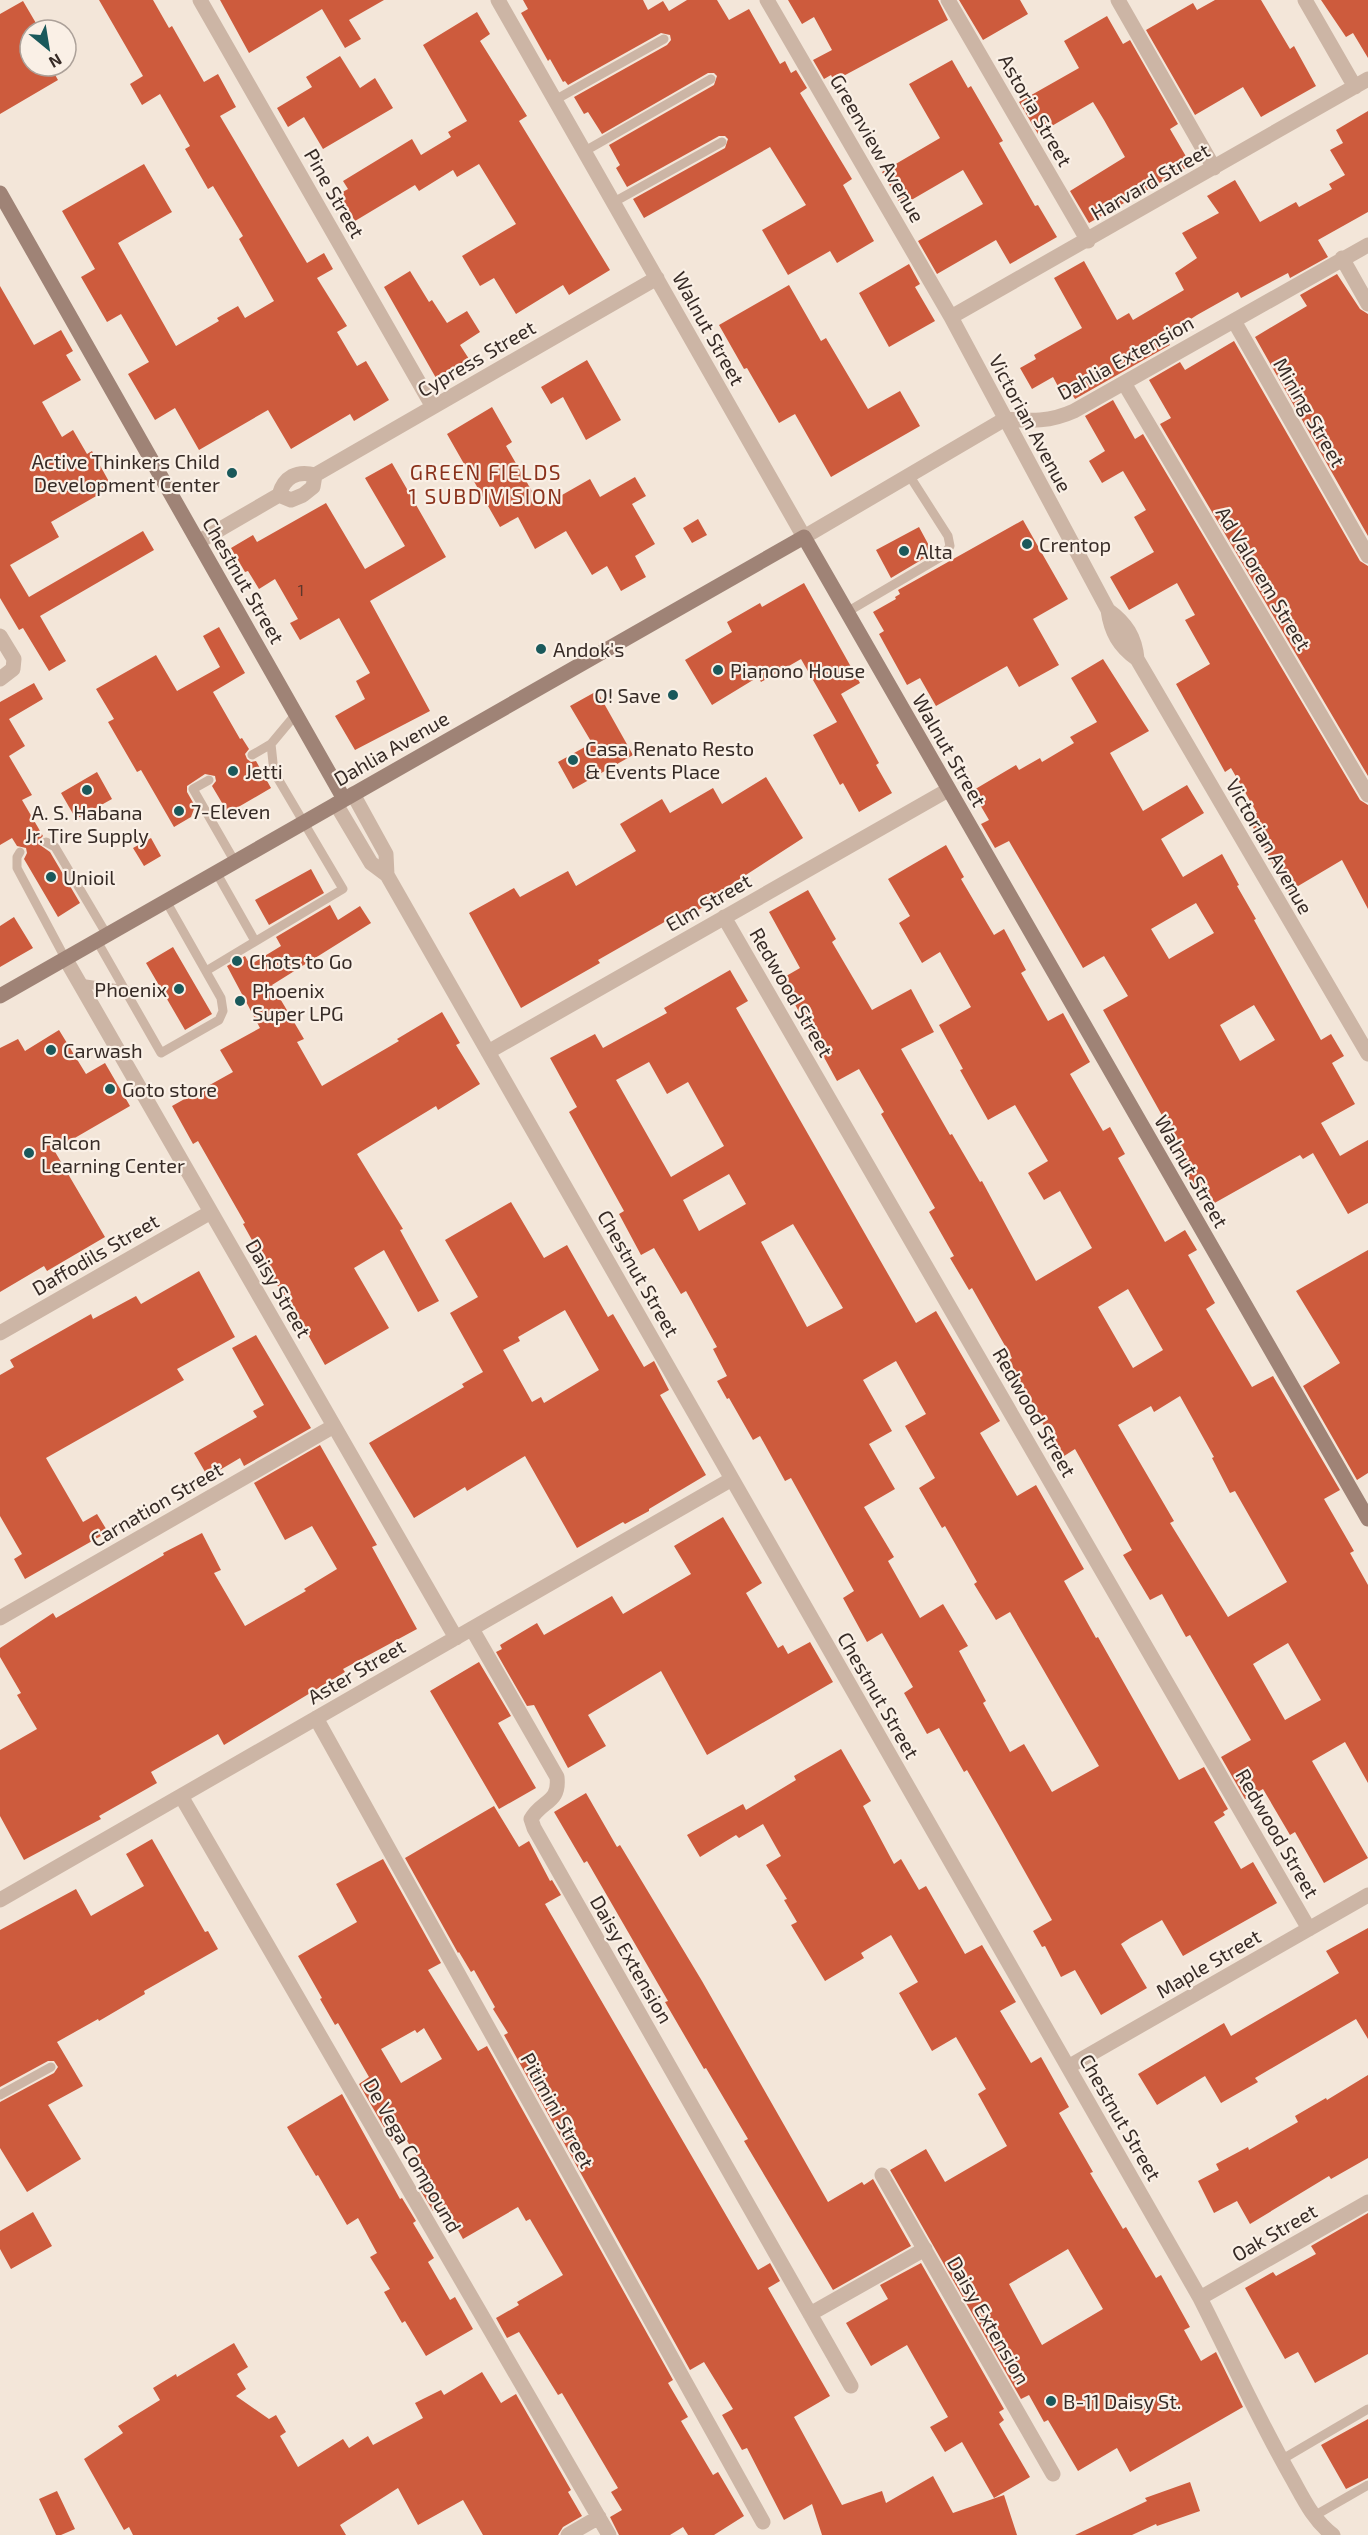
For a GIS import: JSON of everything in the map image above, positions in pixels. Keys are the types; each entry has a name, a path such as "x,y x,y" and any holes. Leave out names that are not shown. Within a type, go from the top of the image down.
{"street":[{"name":"Pine Street","path":"200,0 433,407"},
{"name":"Walnut Street","path":"498,0 948,790 1368,1519"},
{"name":"Greenview Avenue","path":"768,0 951,317"},
{"name":"Astoria Street","path":"948,0 1088,241"},
{"path":"1118,0 1214,168"},
{"path":"1305,0 1361,83"},
{"name":"Harvard Street","path":"951,317 1088,241 1361,83"},
{"name":"Chestnut Street","path":"0,193 344,799 370,863 387,875 1200,2298 1281,2460 1314,2516 1322,2527 1333,2535"},
{"name":"Dahlia Extension","path":"1005,419 1036,422 1050,420 1074,411 1368,245"},
{"path":"1342,258 1368,304"},
{"name":"Cypress Street","path":"198,542 279,495 282,483 292,476 303,471 315,475 657,278"},
{"name":"Victorian Avenue","path":"951,317 1108,610 1111,627 1123,650 1137,659 1368,1054"},
{"name":"Mining Street","path":"1234,321 1368,556"},
{"name":"Ad Valorem Street","path":"1124,383 1368,795"},
{"path":"804,537 1005,419"},
{"name":"Cypress Street","path":"279,495 291,500 303,495 313,487 315,475"},
{"name":"Dahlia Avenue","path":"0,996 804,537"},
{"path":"0,636 14,659 13,669 0,679"},
{"name":"Elm Street","path":"488,1052 948,790"},
{"name":"Redwood Street","path":"724,917 1309,1929"},
{"name":"Daisy Street","path":"65,958 456,1638"},
{"name":"Daffodils Street","path":"0,1333 211,1212"},
{"name":"Carnation Street","path":"0,1618 334,1426"},
{"name":"Aster Street","path":"0,1900 732,1479"},
{"name":"Daisy Extension","path":"472,1629 557,1777 558,1790 551,1801 537,1809 531,1819 534,1828 851,2386"},
{"name":"Pitimini Street","path":"316,1718 763,2522"},
{"name":"De Vega Compound","path":"181,1796 609,2535"},
{"name":"Maple Street","path":"1068,2067 1368,1895"},
{"name":"Daisy Extension","path":"882,2175 1053,2474"},
{"name":"Oak Street","path":"1200,2298 1368,2202"},
{"name":"Daisy Extension","path":"810,2314 925,2249"},
{"path":"568,2535 598,2517"}],"lane":[{"path":"555,100 664,39"},
{"path":"585,151 711,79"},
{"path":"614,202 722,142"},
{"path":"847,612 944,555 950,546 948,536 909,475"},
{"path":"252,755 271,744 296,714"},
{"path":"206,971 343,889 274,772 271,744"},
{"path":"209,780 193,789 235,862"},
{"path":"46,842 55,847 126,990 161,1053 219,1020 223,1011 221,999 166,901"},
{"path":"20,852 17,857 17,868 65,958"},
{"path":"216,872 255,941"},
{"path":"79,983 126,990"},
{"path":"0,2095 51,2067"},
{"path":"1281,2460 1368,2409"},
{"path":"1314,2516 1368,2485"}],"building":[{"path":"99,0 153,0 169,28 172,26 204,82 218,74 236,107 220,116 307,263 324,253 333,269 317,278 347,326 337,332 357,366 366,361 389,400 354,421 350,414 291,449 268,410 199,450 175,408 155,420 128,374 149,362 121,314 107,322 81,277 95,269 62,211 144,164 172,212 118,243 176,346 219,321 217,318 238,306 245,318 274,301 239,239 243,236 213,186 208,189 185,149 190,146 160,94 142,105 130,84 143,76"},
{"path":"220,0 384,0 349,20 361,39 345,48 322,9 249,53"},
{"path":"523,0 643,0 648,10 663,1 669,11 687,0 717,0 729,20 749,9 780,64 785,61 791,73 796,70 807,88 800,93 852,179 843,185 874,241 837,263 830,251 788,275 762,230 806,205 770,147 644,218 633,199 725,148 728,139 725,136 719,136 627,187 616,168 620,165 609,145 714,85 717,76 714,73 708,73 602,134 588,112 584,114 574,97 667,45 671,40 670,35 661,33 568,85 565,81 563,82 550,59 548,61 521,13 528,9"},
{"path":"788,0 938,0 948,20 834,81 831,75 824,79 813,60 832,50 814,17 802,24"},
{"path":"959,0 1020,0 1028,14 983,40"},
{"path":"1215,0 1261,0 1290,49 1294,46 1316,86 1261,117 1243,87 1195,115 1146,30 1193,3 1197,10"},
{"path":"1321,0 1368,0 1368,58 1353,33 1346,37"},
{"path":"23,1 33,18 18,18 18,78 57,78 58,80 0,114 0,14"},
{"path":"477,12 490,34 480,41 527,116 519,121 610,270 569,295 563,285 516,314 494,278 480,286 462,256 516,224 479,164 457,177 453,170 419,191 415,185 355,221 339,194 348,189 343,181 412,139 421,155 451,137 448,132 467,121 423,45"},
{"path":"1107,16 1123,44 1130,40 1178,124 1170,129 1191,165 1089,223 1070,191 1125,157 1104,120 1093,102 1038,134 1019,102 1079,68 1064,41"},
{"path":"340,56 360,88 375,78 393,108 323,149 304,117 288,127 277,108 312,87 306,77"},
{"path":"952,60 968,88 971,86 1003,141 999,143 1035,206 1038,205 1057,237 1010,264 996,240 937,274 918,241 983,204 963,170 901,206 882,172 940,138 909,84"},
{"path":"1368,111 1368,212 1318,240 1328,257 1290,278 1288,273 1241,298 1238,292 1197,315 1165,336 1170,345 1075,399 1068,388 1061,392 1053,377 1032,389 1020,368 1036,359 1034,355 1082,328 1054,278 1084,261 1117,320 1129,313 1133,320 1184,290 1175,273 1197,258 1182,233 1219,213 1207,196 1235,180 1260,222 1296,202 1299,207 1332,189 1329,184 1345,175 1330,150 1343,143 1336,130"},
{"path":"909,264 920,284 915,287 935,321 889,347 859,293"},
{"path":"410,271 429,302 432,300 447,323 467,311 480,332 460,345 469,359 436,378 384,287"},
{"path":"1337,274 1360,309 1368,314 1368,536 1255,337 1307,306 1300,295"},
{"path":"789,285 821,341 826,338 868,409 900,391 920,426 831,477 795,414 779,423 719,325"},
{"path":"0,286 34,345 61,330 73,351 66,355 81,380 42,402 62,437 73,430 87,454 92,451 112,487 51,522 59,537 10,565 29,597 143,531 154,550 40,616 66,661 49,671 23,628 19,630 0,598"},
{"path":"1234,341 1360,561 1368,566 1368,776 1160,424 1171,418 1149,380 1180,362 1185,370"},
{"path":"587,360 621,420 586,440 563,397 551,404 541,387"},
{"path":"1113,400 1135,439 1143,434 1360,800 1368,805 1368,909 1342,860 1288,892 1248,818 1257,813 1231,768 1225,772 1176,684 1210,664 1185,620 1195,615 1177,583 1129,610 1110,577 1154,552 1134,517 1146,510 1123,471 1102,483 1089,461 1105,451 1085,416"},
{"path":"492,407 512,442 506,446 541,507 590,479 600,497 635,477 646,496 632,504 655,544 635,556 646,577 621,591 607,566 592,575 566,531 535,549 518,517 500,527 447,434"},
{"path":"392,463 446,557 370,601 430,711 355,750 335,716 365,699 356,681 370,673 339,618 300,640 290,623 298,619 275,579 259,589 248,571 245,572 231,548 253,535 257,542 326,503 365,569 405,546 365,478"},
{"path":"698,519 707,535 692,543 683,528"},
{"path":"1023,520 1068,599 1033,619 1059,665 1019,687 1007,666 936,706 920,678 907,685 879,634 884,631 873,612 896,599 895,597 900,594 898,590"},
{"name":"Alta","path":"919,527 933,553 891,578 876,550"},
{"path":"804,583 860,683 841,694 879,763 876,765 892,793 859,812 843,783 840,785 813,735 837,722 801,659 761,682 758,677 712,705 685,660 732,632 727,622 760,603 762,607"},
{"path":"219,627 245,673 213,692 240,739 242,738 249,749 245,754 247,759 251,762 256,761 271,788 228,813 212,786 216,781 215,776 205,774 187,786 187,792 195,806 191,817 174,827 141,770 137,772 108,722 114,719 96,689 156,655 177,691 220,667 203,636"},
{"path":"1103,659 1149,731 1110,753 1143,811 1187,785 1204,813 1161,839 1183,877 1222,854 1256,919 1254,920 1321,1040 1331,1034 1344,1056 1332,1063 1355,1104 1321,1123 1340,1156 1368,1140 1368,1203 1348,1214 1313,1153 1303,1159 1300,1155 1211,1205 1201,1188 1195,1191 1186,1172 1188,1171 1169,1137 1173,1135 1103,1010 1128,996 1104,956 1083,968 1009,841 995,848 981,824 989,820 972,791 1016,765 1019,770 1040,758 1042,762 1074,743 1070,737 1097,722 1071,678","holes":["1196,903 1214,933 1169,959 1151,929","1254,1005 1275,1040 1240,1061 1220,1025"]},
{"path":"34,683 43,699 9,719 25,746 9,756 32,795 22,800 43,836 40,839 40,845 50,852 80,903 58,917 24,859 27,853 26,848 17,846 12,838 0,845 0,702"},
{"path":"597,691 633,755 573,789 558,762 592,743 570,706"},
{"path":"97,772 112,799 76,819 61,793"},
{"path":"766,777 803,838 718,893 720,897 678,922 675,916 598,960 600,963 521,1008 469,913 514,888 520,897 568,871 576,886 636,851 620,824 662,799 670,813 713,788 722,804"},
{"path":"151,838 161,856 144,866 133,848"},
{"path":"946,845 964,877 961,879 994,935 1004,929 1026,970 1021,973 1048,1021 1063,1013 1090,1062 1070,1074 1103,1131 1110,1127 1125,1154 1118,1158 1165,1242 1185,1230 1197,1250 1188,1255 1215,1303 1206,1309 1252,1387 1273,1376 1340,1490 1324,1499 1354,1551 1350,1553 1368,1585 1368,1783 1345,1742 1312,1761 1368,1858 1324,1883 1295,1832 1290,1835 1263,1789 1245,1799 1221,1757 1251,1740 1190,1635 1186,1637 1162,1594 1150,1600 1123,1555 1132,1550 1075,1449 1061,1458 1009,1360 1012,1358 972,1288 969,1290 950,1258 954,1256 929,1212 935,1208 881,1114 884,1112 859,1069 837,1081 781,979 800,968 769,912 808,890 836,939 832,942 872,1010 911,989 934,1032 901,1049 950,1135 952,1134 980,1182 982,1181 1036,1281 1092,1248 1060,1191 1044,1200 1028,1173 1048,1161 1015,1105 988,1120 960,1070 963,1069 939,1025 971,1007 940,952 922,963 899,923 910,916 888,879","holes":["1128,1289 1163,1350 1133,1368 1098,1307","1180,1396 1214,1457 1212,1458 1230,1493 1235,1491 1287,1582 1228,1617 1170,1523 1174,1521 1118,1425 1151,1406 1154,1412","1288,1643 1321,1700 1285,1720 1253,1664"]},
{"path":"311,869 324,893 269,925 255,900"},
{"path":"330,905 338,920 360,906 371,923 272,985 304,1039 297,1042 322,1086 399,1041 397,1039 442,1012 460,1043 456,1045 480,1084 438,1110 436,1106 357,1154 403,1229 400,1230 439,1301 418,1312 384,1250 354,1268 389,1328 325,1365 286,1296 284,1297 198,1141 193,1144 172,1106 233,1072 220,1050 260,1028 227,966 245,956 250,965 281,946 276,937"},
{"path":"14,917 33,948 0,967 0,926"},
{"name":"Phoenix","path":"173,947 212,1014 185,1030 146,963"},
{"path":"730,970 748,1001 736,1008 916,1323 936,1311 1000,1421 980,1433 1017,1496 1036,1485 1084,1569 1064,1581 1179,1780 1204,1767 1228,1809 1223,1812 1225,1815 1214,1822 1241,1869 1253,1862 1277,1903 1183,1956 1162,1920 1130,1938 1121,1944 1147,1988 1101,2015 1075,1970 1061,1977 1045,1946 1042,1947 1033,1931 1052,1920 998,1824 967,1770 964,1772 939,1728 927,1734 904,1693 913,1687 882,1633 867,1642 843,1598 854,1591 791,1478 785,1481 760,1436 753,1440 717,1381 727,1376 713,1349 717,1347 686,1291 681,1294 654,1248 641,1255 619,1214 624,1211 569,1112 577,1107 550,1058 595,1034 603,1048 667,1013 664,1008","holes":["649,1062 667,1094 688,1082 724,1146 671,1177 616,1080","729,1174 746,1204 699,1231 683,1200","793,1224 843,1308 807,1327 761,1242","896,1361 926,1414 905,1426 935,1478 919,1488 942,1528 945,1526 977,1582 974,1584 996,1620 1010,1612 1099,1766 1052,1792 1024,1744 1010,1752 983,1703 986,1701 959,1651 968,1646 943,1604 920,1618 888,1561 894,1557 864,1507 895,1489 869,1444 892,1431 863,1380"]},
{"name":"Falcon Learning Center","path":"59,1030 86,1074 105,1063 130,1106 54,1150 105,1237 47,1271 44,1266 0,1292 0,1048 18,1039 25,1051"},
{"path":"511,1202 544,1258 567,1245 608,1317 613,1314 644,1367 654,1361 669,1390 660,1395 706,1475 649,1511 625,1524 623,1522 577,1548 525,1456 467,1491 465,1487 414,1518 369,1443 464,1387 462,1384 483,1372 450,1313 478,1297 445,1240","holes":["565,1310 599,1370 544,1403 541,1397 532,1402 503,1350 520,1341 518,1337"]},
{"path":"1368,1250 1368,1473 1357,1480 1303,1386 1340,1363 1296,1291"},
{"path":"199,1271 235,1337 177,1369 184,1380 46,1458 83,1522 97,1514 108,1532 25,1579 14,1559 22,1554 0,1516 0,1375 14,1367 10,1360 91,1314 93,1319 136,1296 141,1304"},
{"path":"256,1335 311,1428 244,1466 240,1458 208,1477 194,1453 257,1417 253,1411 264,1405 232,1348"},
{"path":"320,1445 377,1545 372,1547 417,1629 343,1669 345,1672 224,1745 218,1734 151,1772 157,1783 99,1816 101,1819 24,1860 0,1816 0,1750 37,1729 17,1695 21,1693 0,1657 0,1648 53,1613 56,1618 164,1555 163,1553 202,1533 221,1570 214,1573 245,1626 306,1591 304,1589 337,1569 312,1526 285,1540 254,1483"},
{"path":"723,1517 762,1583 746,1593 778,1648 783,1645 788,1654 810,1642 833,1682 707,1755 661,1671 588,1715 606,1746 568,1768 534,1705 527,1706 496,1652 502,1649 500,1645 537,1623 544,1635 612,1596 623,1614 691,1574 674,1546"},
{"path":"479,1662 511,1716 498,1723 536,1788 499,1809 430,1691"},
{"path":"841,1749 871,1801 863,1806 894,1864 901,1859 919,1890 926,1886 965,1954 982,1945 1016,2002 1000,2011 1031,2063 1041,2057 1069,2107 1059,2113 1093,2172 1090,2173 1123,2229 1126,2227 1156,2278 1161,2275 1190,2327 1184,2330 1201,2361 1216,2352 1243,2407 1130,2472 1117,2448 1078,2471 1048,2420 1044,2422 1029,2395 1021,2399 890,2170 926,2149 945,2182 1007,2146 978,2094 986,2089 956,2037 932,2051 899,1993 918,1982 891,1935 861,1953 864,1958 825,1981 791,1925 797,1922 784,1900 787,1899 766,1865 781,1856 763,1824 739,1838 736,1835 700,1857 687,1835 743,1804 746,1810 796,1780 794,1776","holes":["1068,2249 1103,2309 1042,2345 1009,2284"]},
{"path":"586,1793 617,1847 620,1845 702,1981 828,2202 862,2182 864,2185 873,2179 911,2246 833,2290 744,2141 748,2139 665,2002 668,2001 587,1861 584,1863 554,1812"},
{"path":"494,1806 519,1847 529,1841 550,1881 552,1880 561,1895 545,1904 758,2270 770,2263 780,2281 768,2288 830,2396 794,2417 842,2505 882,2491 886,2503 933,2476 953,2513 1004,2495 1017,2535 822,2535 812,2504 784,2520 747,2448 742,2450 722,2415 733,2409 704,2362 690,2370 504,2035 508,2033 493,2009 495,2007 474,1970 471,1972 458,1953 405,1858"},
{"path":"152,1839 205,1932 208,1931 218,1949 144,1991 145,1994 99,2021 98,2019 57,2042 83,2086 48,2105 81,2159 27,2192 0,2148 0,2102 54,2073 58,2067 54,2061 48,2061 0,2087 0,1930 76,1889 91,1916 144,1886 126,1854"},
{"path":"383,1859 441,1963 428,1970 478,2051 487,2046 673,2380 668,2383 688,2417 681,2421 713,2475 718,2472 744,2516 714,2535 688,2535 683,2527 670,2535 619,2535 610,2517 622,2510 611,2492 618,2488 562,2393 558,2395 519,2332 507,2338 496,2318 519,2305 517,2302 563,2275 530,2219 526,2221 518,2207 463,2239 444,2205 433,2211 419,2188 430,2182 425,2171 403,2134 392,2141 359,2084 369,2077 338,2023 335,2025 298,1956 357,1922 336,1884","holes":["424,2028 442,2059 401,2083 381,2049 415,2030 417,2033"]},
{"path":"1368,1928 1368,2039 1356,2019 1255,2078 1258,2082 1221,2103 1205,2076 1157,2105 1138,2074 1224,2023 1231,2036 1339,1973 1326,1951"},
{"path":"1368,2075 1368,2158 1331,2179 1329,2176 1250,2224 1237,2201 1214,2213 1198,2181 1219,2170 1216,2164 1248,2147 1249,2150 1298,2122 1295,2116"},
{"path":"342,2094 400,2199 402,2198 416,2221 413,2223 434,2258 428,2262 450,2300 455,2297 473,2329 426,2356 405,2321 402,2323 384,2292 390,2289 370,2257 377,2253 358,2218 347,2225 287,2127"},
{"path":"33,2212 52,2246 11,2269 0,2249 0,2231"},
{"path":"1368,2213 1368,2354 1315,2383 1298,2352 1285,2359 1245,2288 1273,2272 1276,2276 1316,2254 1311,2246"},
{"path":"921,2263 1004,2409 999,2412 1004,2420 999,2424 1030,2477 994,2498 962,2442 945,2452 930,2427 948,2417 907,2345 871,2366 846,2323 888,2299 880,2285"},
{"path":"234,2343 248,2367 237,2374 246,2389 236,2396 269,2419 276,2415 286,2432 280,2436 298,2467 343,2439 349,2448 368,2436 373,2445 423,2418 415,2403 441,2390 444,2395 482,2372 501,2403 516,2394 571,2490 568,2492 582,2516 563,2527 558,2535 483,2535 463,2500 418,2525 398,2488 340,2525 346,2535 133,2535 129,2527 124,2530 84,2459 123,2433 118,2426 160,2400 153,2388 176,2374 177,2377"},
{"path":"1368,2419 1368,2478 1346,2489 1321,2445"},
{"path":"1190,2482 1200,2511 1157,2526 1156,2524 1132,2535 1075,2535 1147,2501 1145,2498"},
{"path":"57,2491 75,2529 61,2535 56,2535 39,2499"}],"place":[{"name":"Active Thinkers Child Development Center","path":"232,473"},
{"name":"Crentop","path":"1027,544"},
{"name":"Alta","path":"904,551"},
{"name":"Andok's","path":"541,649"},
{"name":"Pianono House","path":"718,670"},
{"name":"O! Save","path":"673,695"},
{"name":"Casa Renato Resto & Events Place","path":"573,760"},
{"name":"Jetti","path":"233,771"},
{"name":"A. S. Habana Jr. Tire Supply","path":"87,790"},
{"name":"7-Eleven","path":"179,811"},
{"name":"Unioil","path":"51,877"},
{"name":"Chots to Go","path":"237,961"},
{"name":"Phoenix","path":"179,989"},
{"name":"Phoenix Super LPG","path":"240,1001"},
{"name":"Carwash","path":"51,1050"},
{"name":"Goto store","path":"110,1089"},
{"name":"Falcon Learning Center","path":"29,1153"},
{"name":"B-11 Daisy St.","path":"1051,2401"}],"district":[{"name":"GREEN FIELDS 1 SUBDIVISION","path":"486,483"}]}
